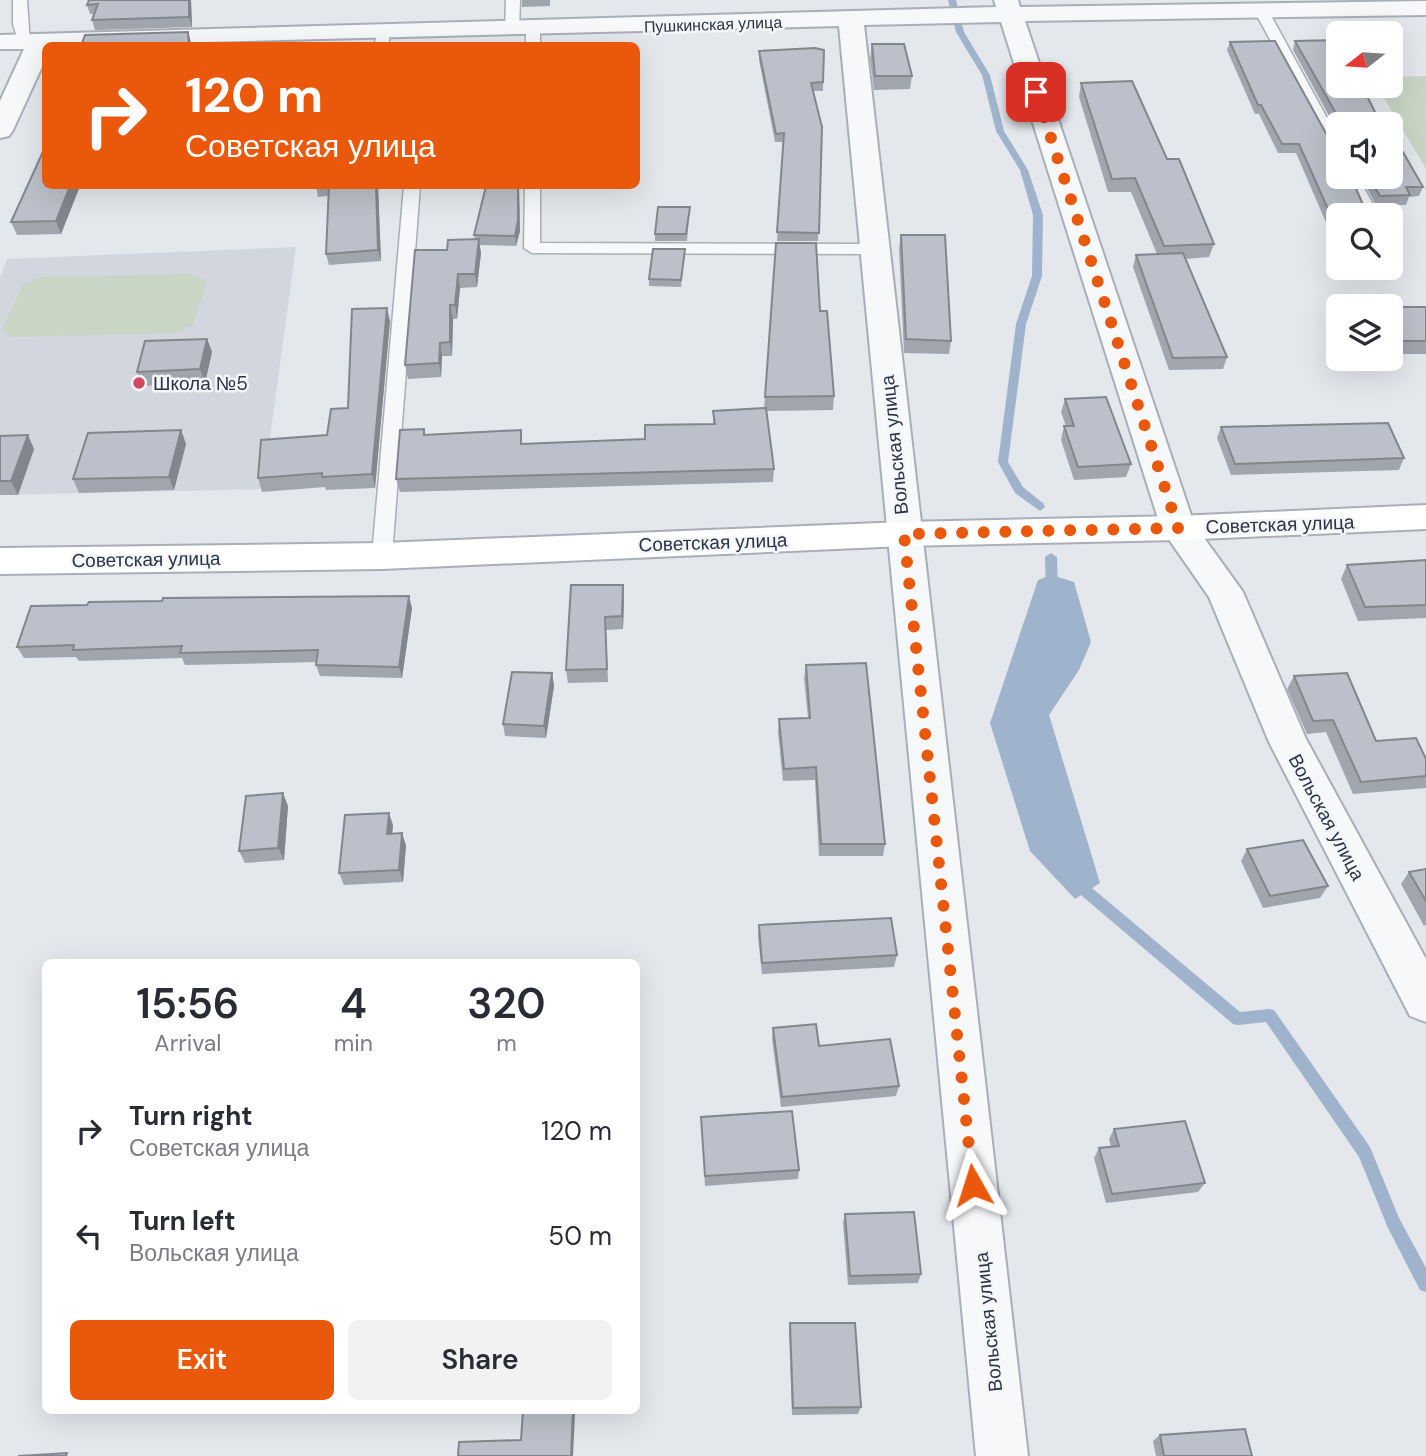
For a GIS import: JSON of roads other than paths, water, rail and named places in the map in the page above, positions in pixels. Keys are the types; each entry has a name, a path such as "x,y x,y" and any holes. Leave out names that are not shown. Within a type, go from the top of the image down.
{"main road":[{"name":"Советская улица","path":"0,561 382,556 904,534 1178,528 1426,517"}],"street":[{"name":"Пушкинская улица","path":"0,41 382,39 526,35 979,15 1009,7 1262,12 1426,8"},
{"name":"Вольская улица","path":"1009,7 1178,528 1225,592 1288,742 1426,1002"},
{"name":"Вольская улица","path":"851,19 1002,1456"},
{"path":"0,130 33,41"}],"lane":[{"path":"20,0 20,24 33,41"},
{"path":"513,0 526,35"},
{"path":"1262,12 1326,131"},
{"path":"382,556 412,189"},
{"path":"532,189 532,248 874,249"}],"water":[{"path":"1051,575 1074,582 1091,642 1079,670 1049,715 1100,883 1075,899 1030,851 990,723 1038,580"}],"waterway":[{"path":"952,0 960,32 986,75 1000,131 1024,170 1038,215 1037,276 1021,324 1003,462 1019,490 1040,507"},
{"path":"1051,557 1052,592"},
{"path":"1079,878 1087,892 1238,1019 1269,1015 1365,1152 1393,1223 1426,1284"}],"place":[{"name":"Школа №5","path":"139,383"}]}
